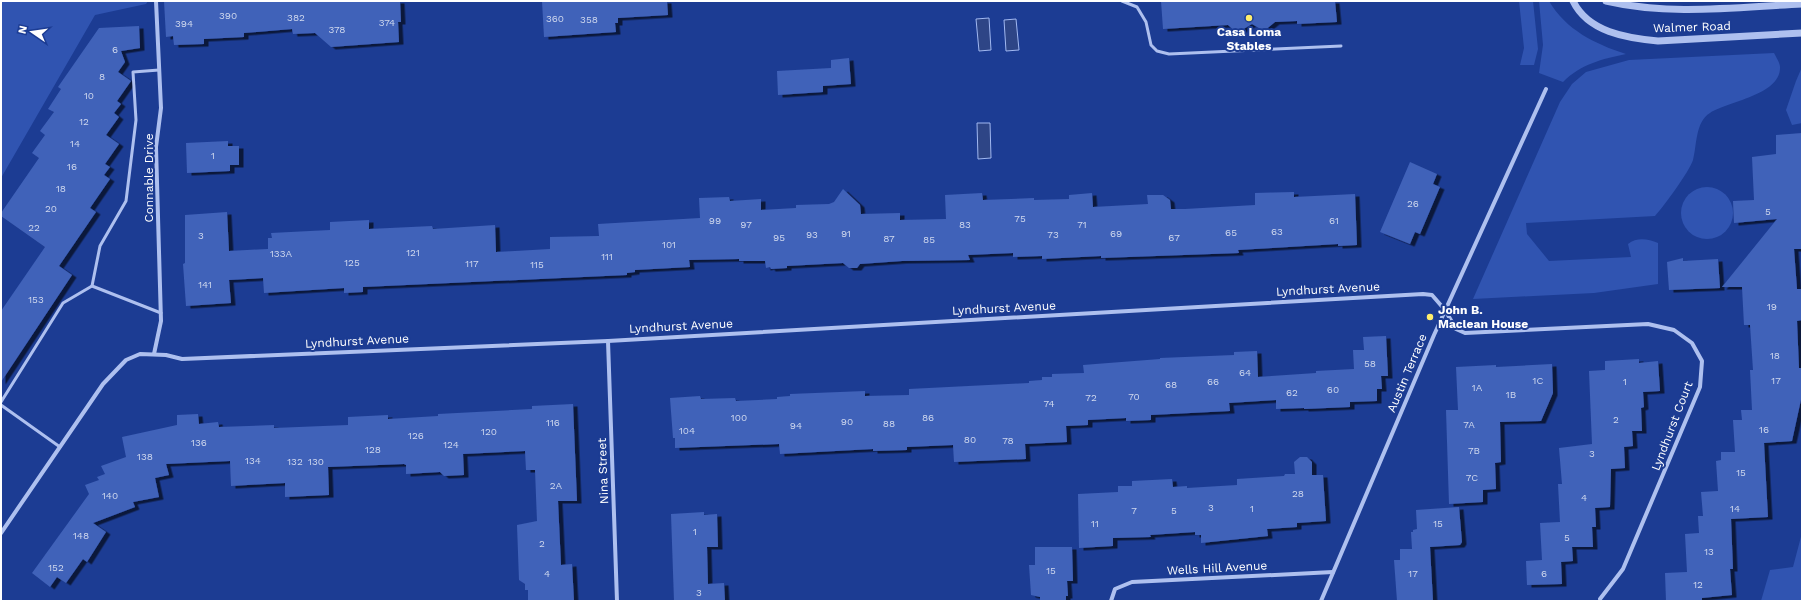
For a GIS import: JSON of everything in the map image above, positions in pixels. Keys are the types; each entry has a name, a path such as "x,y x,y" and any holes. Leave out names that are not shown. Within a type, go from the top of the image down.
{"street":[{"name":"Connable Drive","path":"154,354 161,322 156,147 161,108 156,1"},
{"name":"Walmer Road","path":"1573,1 1578,11 1596,26 1630,38 1658,41 1802,33"},
{"name":"Walmer Road","path":"1606,1 1627,6 1667,9 1802,4"},
{"name":"Austin Terrace","path":"1322,601 1445,310 1546,89"},
{"name":"Lyndhurst Avenue","path":"1,533 103,384 126,360 140,354 154,354 182,359 608,340 1423,294 1432,295 1445,310"},
{"name":"Lyndhurst Court","path":"1445,310 1456,329 1465,333 1648,324 1674,330 1692,343 1699,355 1702,361 1700,387 1693,405 1623,569 1600,599"},
{"name":"Nina Street","path":"608,340 617,601"},
{"name":"Wells Hill Avenue","path":"1111,601 1115,589 1132,582 1333,572"}],"lane":[{"path":"1122,1 1137,7 1146,22 1151,45 1157,51 1169,54 1341,46"},
{"path":"60,447 1,403 64,303 92,286 100,246 126,201 136,120 133,72 159,70"},
{"path":"92,286 161,313"}],"shaded area":[{"path":"1,1 148,1 146,4 95,15 1,178"},
{"path":"1519,1 1533,1 1538,49 1534,65 1520,65 1524,48"},
{"path":"1539,1 1549,1 1564,20 1582,35 1603,46 1626,54 1592,63 1577,71 1563,82 1539,73 1543,45"},
{"path":"989,18 991,50 979,51 976,19"},
{"path":"1016,19 1019,50 1006,51 1004,20"},
{"path":"1774,53 1780,67 1778,77 1772,84 1763,91 1710,113 1705,117 1699,128 1691,165 1676,189 1655,216 1526,223 1527,234 1549,261 1631,257 1628,244 1631,242 1643,239 1658,243 1658,284 1594,293 1473,299 1560,102 1572,84 1586,72 1629,60"},
{"path":"1802,67 1802,123 1792,125 1786,110"},
{"path":"977,123 990,123 991,158 978,159"},
{"path":"1707,187 1721,191 1729,199 1733,213 1729,227 1721,235 1707,239 1693,235 1685,227 1681,213 1685,199 1693,191"},
{"path":"1802,533 1802,601 1761,601 1770,570 1793,567"}],"building":[{"path":"164,1 400,1 401,22 398,22 399,42 331,47 315,33 293,34 292,29 244,33 244,37 204,39 204,44 174,45 173,36 166,37"},
{"path":"542,1 667,1 668,15 618,18 618,23 615,23 616,32 544,37"},
{"name":"Casa Loma Stables","path":"1161,1 1335,1 1337,22 1297,24 1297,21 1275,22 1264,31 1252,24 1237,33 1228,25 1163,29"},
{"path":"139,26 140,48 121,51 125,62 118,72 131,81 117,101 121,104 114,113 119,117 106,135 119,144 105,164 110,167 104,175 110,179 90,208 96,212 59,266 72,275 1,382 1,311 45,247 1,216 1,213 39,158 32,153 45,135 40,131 54,112 48,109 61,89 58,87 99,28"},
{"path":"849,58 851,84 823,86 823,92 778,95 777,71 831,68 831,60"},
{"path":"1802,133 1802,249 1794,249 1797,289 1802,289 1802,320 1797,321 1799,368 1802,368 1802,395 1792,441 1764,443 1768,517 1731,519 1733,569 1730,569 1732,595 1702,598 1702,601 1666,601 1665,573 1687,572 1685,534 1699,533 1698,516 1703,516 1701,492 1718,491 1716,461 1721,460 1721,452 1735,452 1733,420 1742,420 1741,410 1752,410 1750,370 1753,370 1750,325 1744,325 1742,287 1722,287 1777,219 1734,223 1733,201 1754,200 1752,157 1776,154 1776,135"},
{"path":"228,141 228,146 239,146 239,165 230,165 230,171 187,173 186,143"},
{"path":"1410,162 1437,174 1433,184 1440,187 1420,234 1415,232 1410,244 1380,232"},
{"path":"843,189 860,205 861,214 900,213 900,220 946,219 945,195 982,193 983,200 1034,198 1034,200 1069,199 1069,195 1092,193 1093,207 1148,204 1147,195 1163,195 1170,200 1171,209 1185,209 1255,205 1255,193 1294,192 1294,197 1355,194 1357,245 1338,246 1338,244 1238,250 1239,253 1101,258 1101,256 1042,259 1042,256 1013,257 1013,253 968,255 970,260 902,261 860,264 857,268 849,268 843,263 787,266 787,268 771,269 770,267 766,268 765,261 739,261 739,259 689,260 690,267 635,270 635,272 627,273 627,275 363,287 363,292 344,293 344,288 264,293 263,278 229,280 231,303 186,306 183,264 185,263 185,215 227,212 229,251 268,249 268,238 272,238 271,233 330,230 330,222 369,220 369,229 432,226 433,229 495,225 496,252 550,249 550,237 599,236 598,224 700,218 699,198 729,197 730,201 761,199 761,210 796,208 796,205 829,204 834,202"},
{"path":"1683,258 1683,261 1718,259 1720,288 1669,290 1667,262"},
{"path":"1386,336 1388,376 1381,376 1382,389 1377,389 1377,401 1350,402 1350,407 1304,409 1276,409 1276,400 1229,403 1230,411 1151,415 1151,420 1126,421 1126,418 1088,420 1088,425 1066,426 1067,442 1025,444 1026,459 954,462 953,445 907,447 907,450 873,451 873,449 780,454 779,444 675,448 675,438 673,438 670,398 700,396 701,399 735,398 736,401 777,399 777,397 790,396 790,394 865,391 865,396 909,395 909,389 1029,383 1029,381 1042,380 1042,377 1052,377 1052,374 1084,373 1083,365 1160,358 1234,355 1234,352 1257,351 1258,377 1316,373 1316,371 1354,369 1353,350 1364,350 1363,337"},
{"path":"1639,359 1639,363 1658,361 1660,391 1643,392 1644,407 1641,408 1642,431 1632,431 1633,446 1624,447 1625,468 1611,469 1610,507 1595,508 1596,527 1592,527 1593,547 1572,547 1573,561 1561,562 1562,584 1527,585 1526,561 1542,560 1540,523 1560,522 1558,484 1562,484 1559,448 1592,444 1589,371 1605,370 1605,361"},
{"path":"1552,364 1553,393 1541,421 1500,422 1501,462 1495,463 1496,489 1483,490 1483,502 1449,504 1446,410 1458,410 1456,367 1496,365 1496,367"},
{"path":"573,404 577,501 558,501 561,565 572,564 574,601 528,601 528,590 525,590 525,584 519,580 517,525 537,521 535,470 526,470 525,451 463,454 464,475 444,476 440,472 406,474 406,465 404,464 328,467 329,495 285,497 285,483 231,486 230,461 166,464 169,475 155,478 159,497 133,502 135,507 93,523 106,532 87,562 83,559 66,583 57,577 50,587 32,573 89,494 85,485 99,480 97,477 105,474 101,466 126,457 122,437 177,425 177,415 198,414 199,424 218,422 219,427 274,425 274,428 348,425 348,417 388,415 388,419 438,416 438,414 532,409 532,406"},
{"path":"1300,457 1307,457 1312,462 1312,475 1323,475 1326,521 1297,523 1297,527 1267,529 1268,536 1201,543 1201,535 1195,535 1195,532 1150,535 1151,537 1113,538 1113,546 1079,548 1078,494 1118,492 1118,486 1132,486 1132,481 1172,479 1173,487 1187,486 1187,488 1237,485 1237,479 1295,474 1294,462"},
{"path":"1459,507 1462,542 1460,545 1430,547 1433,601 1397,601 1394,560 1400,560 1400,549 1412,549 1411,532 1417,529 1416,510"},
{"path":"704,512 704,515 717,514 718,547 707,547 708,584 724,583 725,601 674,601 671,514"},
{"path":"1035,547 1072,547 1073,581 1067,581 1068,596 1066,596 1066,601 1040,601 1040,597 1031,595 1029,565 1035,565"}],"place":[{"name":"Casa Loma Stables","path":"1249,18"},
{"name":"John B. Maclean House","path":"1430,317"}]}
